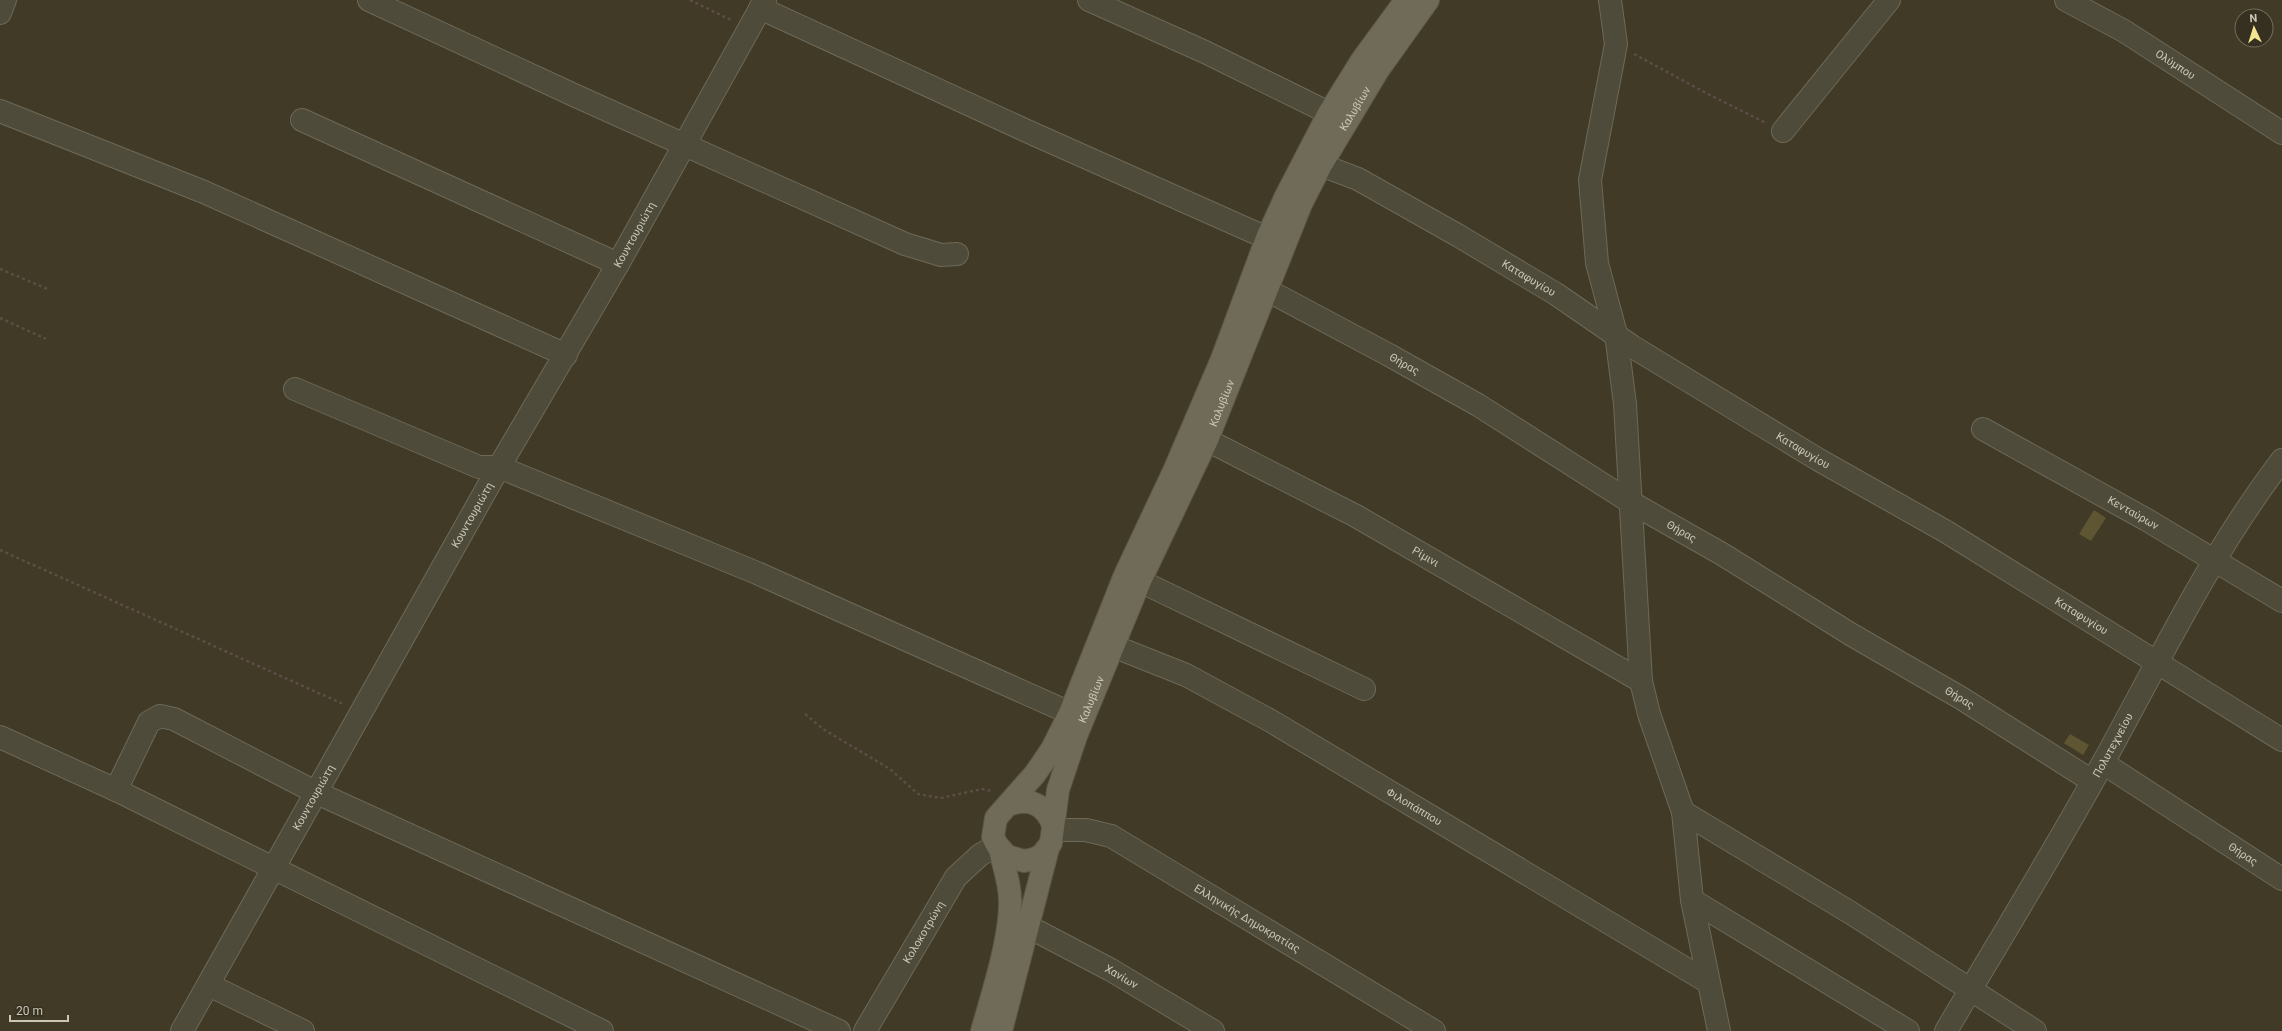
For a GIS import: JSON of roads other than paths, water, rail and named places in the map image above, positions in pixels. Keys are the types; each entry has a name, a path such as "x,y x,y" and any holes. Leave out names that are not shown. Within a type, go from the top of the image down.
{"main road":[{"name":"Καλυβίων","path":"982,1031 1008,930 1010,905 1009,886 993,827 1004,807 1035,774 1052,749 1070,713 1125,575 1174,471 1222,359 1267,238 1286,196 1329,113 1362,60 1406,0"},
{"name":"Καλυβίων","path":"1001,1031 1052,834 1054,807 1062,776 1076,736 1113,646 1140,581 1207,440 1302,204 1321,165 1378,70 1428,0"},
{"path":"998,848 1011,858 1024,861 1034,859 1052,834 1050,816 1036,803 1017,801 1004,807"}],"street":[{"path":"0,13 5,0"},
{"path":"369,0 576,96 686,144 904,244 941,255 957,254"},
{"path":"1089,0 1204,52 1329,113"},
{"path":"1610,0 1616,44 1590,180 1597,263 1616,334 1625,404 1632,503 1641,681 1649,714 1682,812 1692,900 1719,1031"},
{"path":"1783,132 1889,0"},
{"name":"Ολύμπου","path":"2066,0 2099,7 2282,133"},
{"path":"762,4 1022,128 1267,238"},
{"name":"Κουντουριώτη","path":"182,1031 210,985 276,868 315,792 362,713 499,467 566,356 686,144 762,4"},
{"path":"0,111 204,192 566,356"},
{"path":"302,120 618,264"},
{"name":"Καταφυγίου","path":"1321,165 1358,179 1459,236 1556,294 1633,347 1793,444 1945,531 2282,740"},
{"name":"Θήρας","path":"1267,290 1390,354 1478,405 1632,503 1722,554 1852,634 1961,698 2092,781"},
{"path":"295,389 478,467 499,467 757,573 1070,713"},
{"name":"Κενταύρων","path":"1983,429 2215,559 2282,601"},
{"name":"Ρίμινι","path":"1207,440 1356,516 1641,681"},
{"name":"Πολυτεχνείου","path":"1946,1031 2011,924 2103,763 2157,662 2215,559 2259,491 2282,460"},
{"path":"1140,581 1364,689"},
{"name":"Φιλοπάππου","path":"1113,646 1186,675 1271,721 1708,982"},
{"path":"116,790 149,722 160,716 174,719 315,792 839,1031"},
{"path":"0,737 116,790 276,868 602,1031"},
{"name":"Θήρας","path":"2103,763 2282,879"},
{"path":"1682,812 1971,988 2035,1031"},
{"name":"Ελληνικής Δημοκρατίας","path":"1052,834 1086,830 1111,836 1434,1031"},
{"name":"Κολοκοτρώνη","path":"865,1031 956,877 980,855 998,848"},
{"path":"1692,900 1908,1031"},
{"name":"Χανίων","path":"1029,927 1111,970 1212,1031"},
{"path":"210,985 303,1031"}]}
